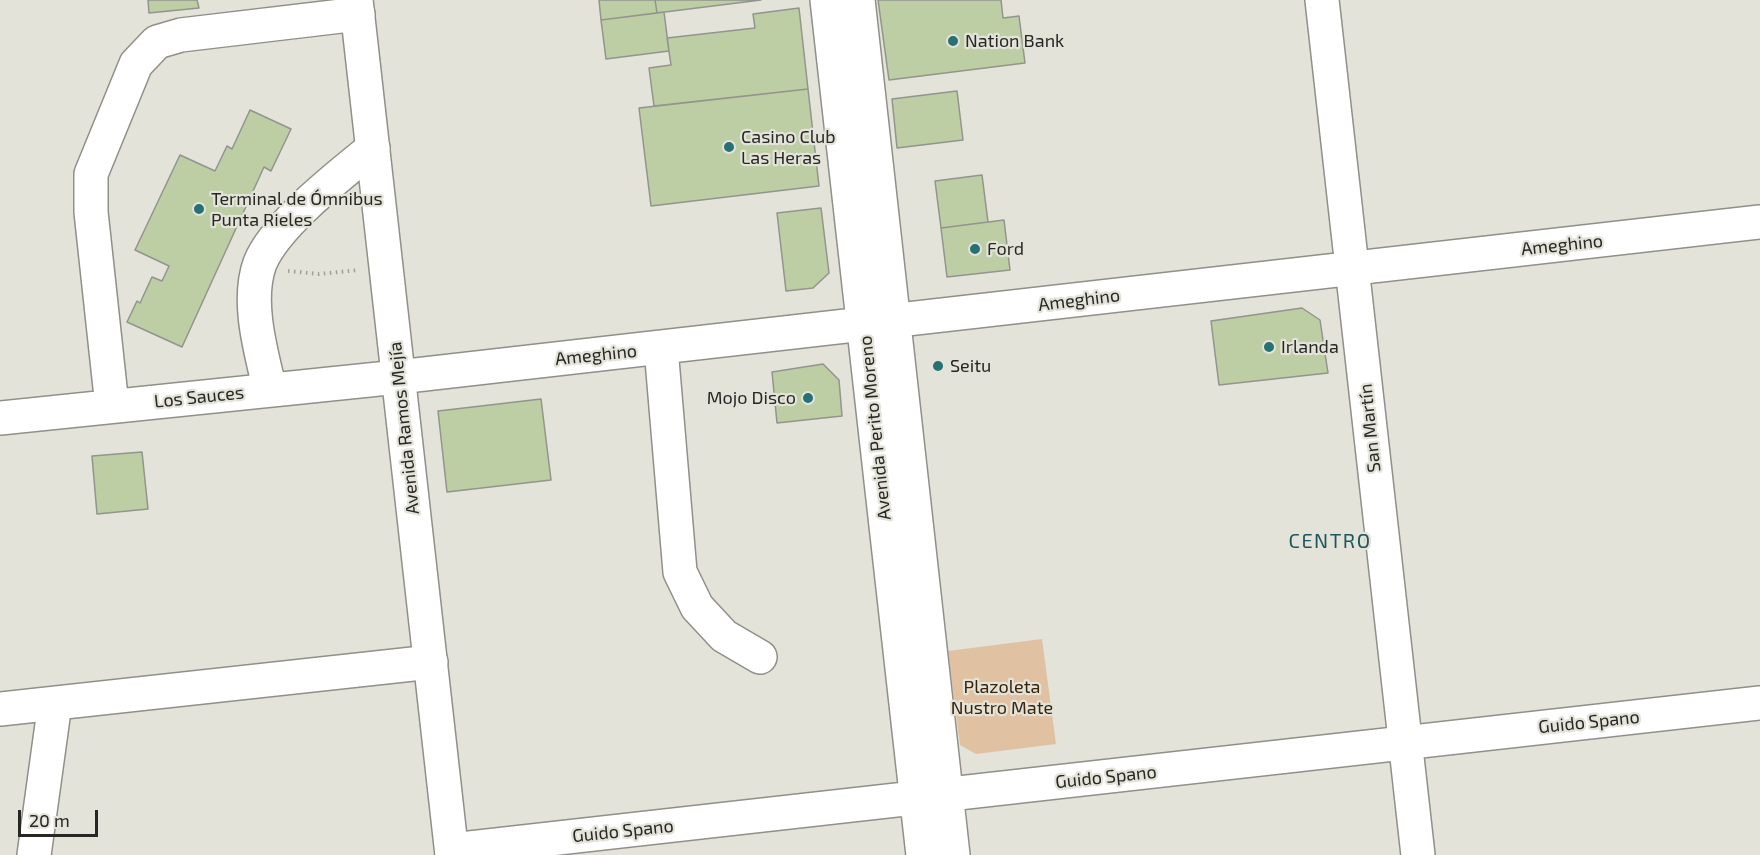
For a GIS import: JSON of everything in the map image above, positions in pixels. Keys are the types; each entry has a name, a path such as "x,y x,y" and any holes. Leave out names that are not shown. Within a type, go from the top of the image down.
{"street":[{"name":"Avenida Perito Moreno","path":"827,0 878,323 931,796 953,855"},
{"name":"Avenida Perito Moreno","path":"858,0 878,323"},
{"name":"San Martín","path":"1322,0 1418,855"},
{"name":"Avenida Ramos Mejía","path":"357,7 452,853"},
{"path":"112,406 91,212 92,174 136,64 157,42 181,35 357,7"},
{"path":"270,390 259,342 255,292 261,262 276,238 314,196 373,148"},
{"name":"Ameghino","path":"398,377 1760,222"},
{"path":"661,348 680,572 697,607 724,636 760,657"},
{"name":"Los Sauces","path":"0,418 398,377"},
{"path":"0,709 431,662"},
{"path":"34,855 55,703"},
{"name":"Guido Spano","path":"452,853 931,796 1760,703"},
{"name":"Avenida Perito Moreno","path":"922,855 931,796"}],"path":[{"path":"261,262 289,271 319,274 386,268"}],"green space":[{"name":"Plazoleta Nustro Mate","path":"1042,639 1056,744 976,754 960,745 948,651"}],"building":[{"path":"148,0 197,0 199,8 149,13"},
{"path":"599,0 655,0 657,13 601,20"},
{"path":"655,0 761,0 657,13"},
{"name":"Nation Bank","path":"878,0 1001,0 1003,18 1019,16 1025,63 889,80"},
{"path":"799,8 808,89 654,106 649,68 671,65 667,38 755,28 753,14"},
{"path":"664,12 669,51 606,59 601,20"},
{"name":"Casino Club Las Heras","path":"808,89 819,186 651,206 639,108"},
{"path":"957,91 963,140 897,148 892,99"},
{"name":"Terminal de Ómnibus Punta Rieles","path":"250,110 291,129 271,171 264,167 182,347 127,322 137,301 140,303 152,277 162,281 169,266 135,250 180,155 215,171 227,146 232,149"},
{"path":"982,175 988,222 941,228 935,181"},
{"path":"821,208 829,273 813,288 786,291 777,213"},
{"name":"Ford","path":"1004,220 1010,270 947,277 941,228"},
{"name":"Irlanda","path":"1302,308 1320,320 1328,373 1219,385 1211,321"},
{"name":"Mojo Disco","path":"823,364 839,380 842,416 777,423 772,372"},
{"path":"541,399 551,480 447,492 438,411"},
{"path":"142,452 148,509 97,514 92,456"}],"place":[{"name":"Nation Bank","path":"953,41"},
{"name":"Casino Club Las Heras","path":"729,147"},
{"name":"Terminal de Ómnibus Punta Rieles","path":"199,209"},
{"name":"Ford","path":"975,249"},
{"name":"Irlanda","path":"1269,347"},
{"name":"Seitu","path":"938,366"},
{"name":"Mojo Disco","path":"808,398"}],"district":[{"name":"CENTRO","path":"1330,541"}]}
